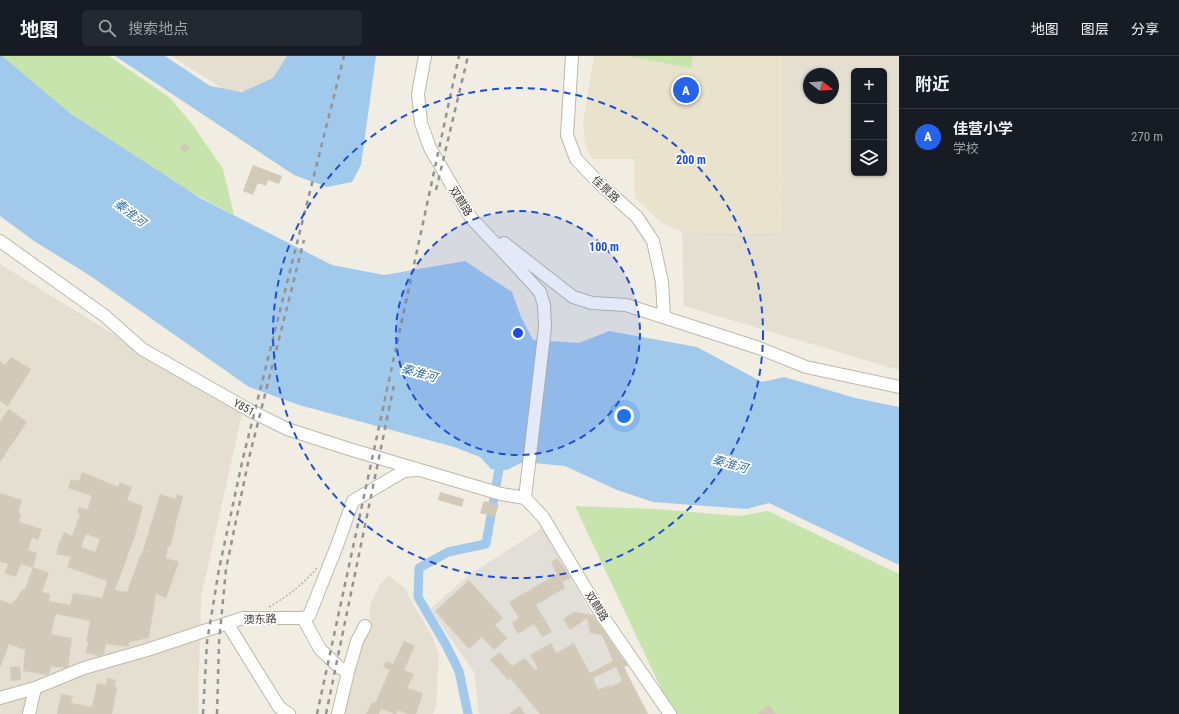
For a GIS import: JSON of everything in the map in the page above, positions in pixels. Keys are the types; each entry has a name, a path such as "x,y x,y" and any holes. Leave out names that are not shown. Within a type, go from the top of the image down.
{"street":[{"name":"双麒路","path":"425,56 418,94 421,123 430,148 471,218 540,292 544,305 545,327 525,498 543,517 601,614 670,714"},
{"name":"佳景路","path":"572,56 567,135 576,159 599,183 637,217 653,241 662,282 664,317"},
{"path":"471,218 573,297 592,303 626,305 759,348 806,367 899,387"},
{"name":"Y851","path":"0,241 105,316 142,349 249,410 287,429 501,494 525,498"},
{"path":"348,672 340,668 320,649 303,618 310,616 336,550 353,501 404,471 420,470"},
{"name":"澳东路","path":"0,698 35,688 84,668 147,650 243,618 303,618"},
{"path":"227,623 279,707 289,714"},
{"path":"338,714 357,641 365,626"},
{"path":"29,714 35,688"}],"path":[{"path":"268,608 303,584 318,567"}],"shaded area":[{"path":"171,56 302,56 273,91 225,90"},
{"path":"594,56 783,56 781,233 682,232 662,223 635,198 634,159 592,159 585,144 583,124"},
{"path":"783,56 899,56 899,370 684,306 682,232 781,233"},
{"path":"0,264 242,414 201,597 198,714 0,714"},
{"path":"542,528 648,714 479,714 474,672 430,609 469,575"},
{"path":"389,576 406,589 409,597 433,638 439,655 436,707 433,714 342,714 370,621 370,604 381,583"}],"green space":[{"path":"0,56 109,56 169,97 192,124 223,169 234,215 194,194 64,114"},
{"path":"632,56 693,56 691,68"},
{"path":"575,506 656,509 739,516 768,511 899,574 899,714 673,714"}],"water":[{"name":"秦淮河","path":"0,56 2,56 71,114 200,198 332,265 384,275 465,261 512,292 521,317 533,340 579,343 609,331 697,347 762,382 784,377 855,398 899,407 899,565 769,503 747,509 653,502 617,490 565,466 523,462 507,470 491,469 480,457 454,447 299,405 249,387 89,275 34,241 0,216"},
{"path":"115,56 165,56 210,86 242,92 273,78 287,56 376,56 361,165 352,182 327,187 294,175"}],"building":[{"path":"183,143 190,146 186,153 180,149"},
{"path":"253,165 282,176 279,184 268,180 266,186 258,183 253,195 243,191"},
{"path":"11,357 31,369 8,406 0,401 0,361 5,365"},
{"path":"9,409 27,422 0,462 0,421"},
{"path":"82,472 118,487 120,482 132,487 127,500 143,506 135,536 115,590 127,592 141,553 142,554 160,494 176,499 177,494 183,496 170,547 168,546 166,558 179,562 166,598 156,594 149,638 129,642 129,647 106,644 104,654 99,656 86,653 88,642 86,642 90,621 56,614 51,634 72,638 68,667 64,668 51,666 49,674 47,675 23,671 25,650 9,644 0,666 0,600 12,604 13,601 15,601 23,589 25,589 33,567 49,573 42,592 50,594 49,601 70,605 73,593 102,598 107,581 67,567 71,557 56,554 64,532 72,536 80,514 77,513 79,507 87,510 92,496 68,488 71,479 79,481","holes":["86,534 100,539 95,552 81,547"]},
{"path":"440,492 464,499 462,507 438,500"},
{"path":"0,493 22,500 18,513 21,514 19,522 42,529 38,540 32,538 28,550 37,553 33,568 21,564 16,577 5,573 8,564 0,562"},
{"path":"484,501 499,505 495,517 480,513"},
{"path":"557,558 571,578 562,582 565,588 536,605 552,632 542,637 534,624 518,634 512,623 519,618 509,602 557,574 551,562"},
{"path":"469,580 503,618 495,625 507,638 494,650 482,637 469,649 435,611"},
{"path":"574,612 593,615 628,666 624,667 648,714 540,714 510,678 508,680 490,660 500,652 512,666 525,658 535,670 538,668 530,655 551,643 556,653 574,643 590,673 613,661 602,635 590,633 587,618 570,630 563,619","holes":["616,667 622,681 610,687 609,685 598,690 593,678"]},
{"path":"404,641 415,646 404,670 414,674 407,688 423,693 416,714 408,714 398,710 396,714 381,709 379,714 366,714 372,702 375,703 390,670 383,667 386,661 393,664"},
{"path":"20,666 21,680 11,681 10,667"},
{"path":"107,678 116,680 115,687 117,688 112,714 57,714 61,694 73,696 71,703 92,707 97,683 106,685"},
{"path":"769,705 776,714 757,714"},
{"path":"520,706 525,714 509,714"}],"waterway":[{"path":"468,714 459,671 446,645 418,597 419,568 448,552 486,544 499,469"}],"railway":[{"path":"203,714 207,642 219,569 243,458 344,56"},
{"path":"317,714 459,56"},
{"path":"436,190 468,56"},
{"path":"217,714 219,642 226,569 249,458 304,240"},
{"path":"326,714 394,385"}],"place":[{"name":"佳营小学","path":"686,90"}]}
